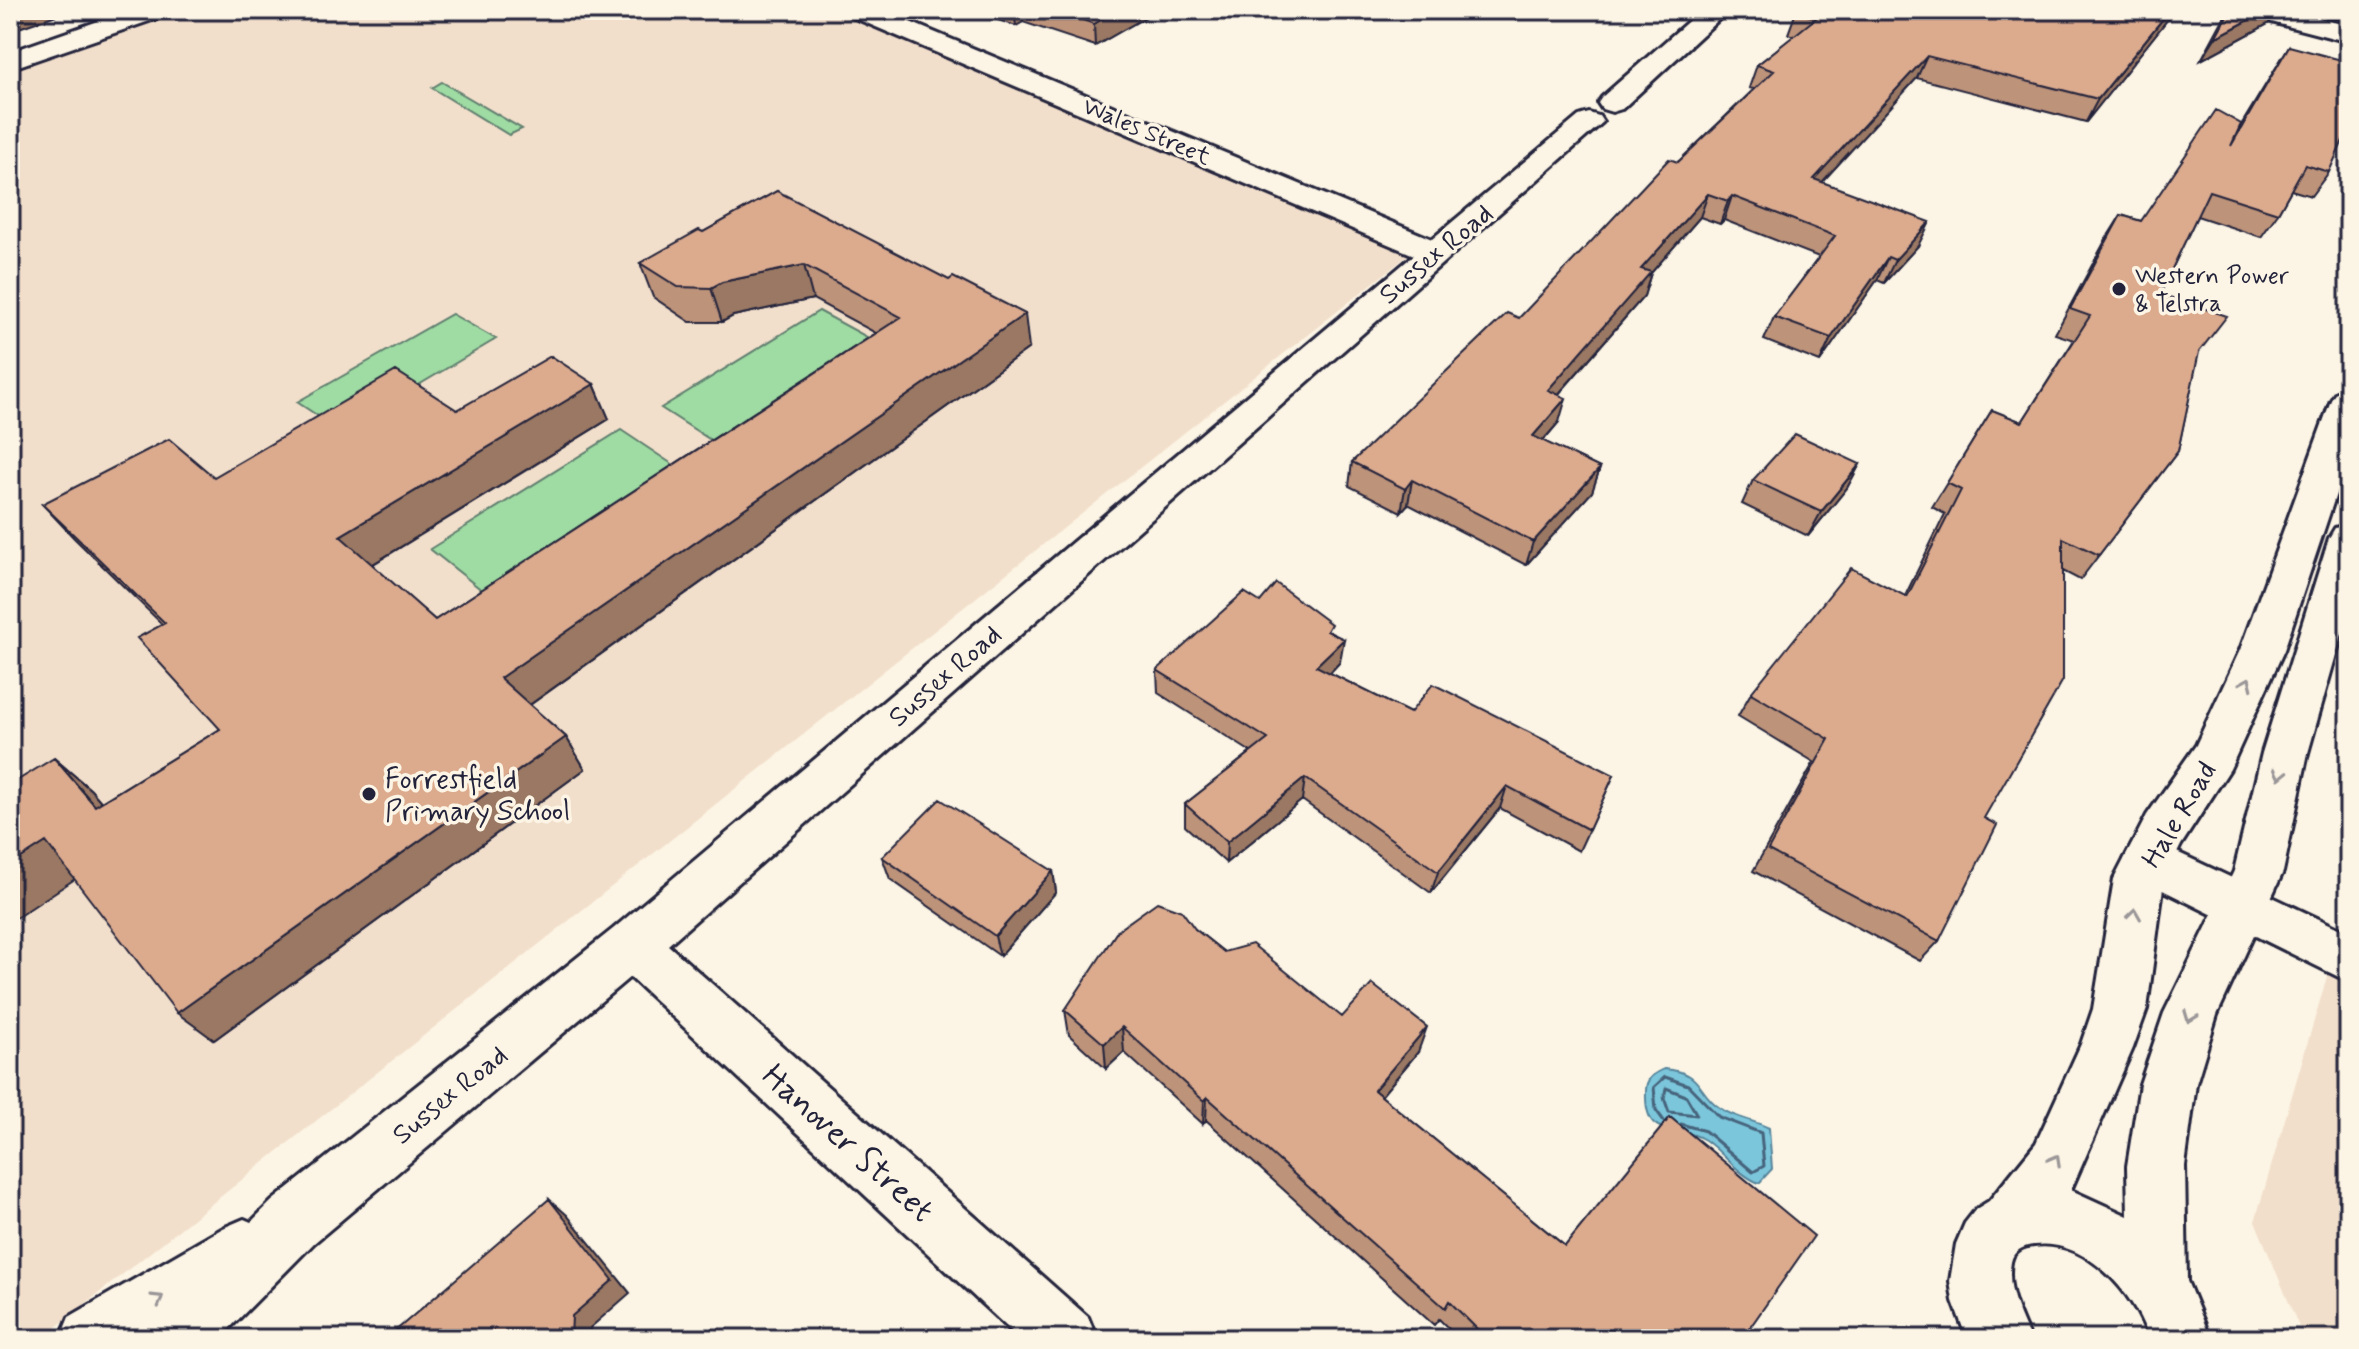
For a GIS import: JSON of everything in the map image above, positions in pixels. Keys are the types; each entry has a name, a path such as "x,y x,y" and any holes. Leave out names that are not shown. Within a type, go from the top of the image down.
{"street":[{"path":"10,61 155,10"},
{"name":"Wales Street","path":"859,10 1435,252"},
{"name":"Sussex Road","path":"176,1339 293,1222 631,945 1716,10"},
{"path":"2257,10 2349,34"},
{"name":"Hale Road","path":"1991,1333 1979,1288 1980,1258 1992,1235 2009,1223 2056,1163 2106,1048 2120,1009 2139,879 2164,830 2214,756 2262,650 2349,400"},
{"path":"2179,1320 2158,1200 2156,1166 2168,1084 2191,1013 2258,872 2285,753 2349,538"},
{"path":"2149,860 2349,958"},
{"name":"Hanover Street","path":"631,945 1066,1339"},
{"path":"2009,1223 2038,1215 2068,1219 2100,1233 2132,1256 2179,1320"},
{"name":"Sussex Road","path":"91,1339 293,1222"}],"shaded area":[{"name":"Forrestfield Primary School","path":"155,10 855,10 1416,249 41,1339 10,1339 10,61"},
{"path":"2349,902 2349,1339 2304,1339 2255,1221"}],"green space":[{"path":"442,82 522,129 509,135 432,88"},
{"path":"819,311 891,350 734,455 661,408"},
{"path":"452,314 496,339 341,431 297,402"},
{"path":"621,430 693,478 502,606 430,549"}],"water":[{"path":"1664,1069 1686,1074 1693,1078 1712,1102 1769,1128 1772,1169 1759,1183 1744,1175 1705,1140 1664,1129 1650,1118 1647,1083"}],"building":[{"path":"1053,10 1117,10 1094,24"},
{"path":"2170,10 2098,99 1927,56 1814,179 1930,222 1895,260 1888,257 1831,338 1774,317 1835,236 1732,196 1728,201 1708,194 1641,269 1651,272 1548,390 1566,398 1533,436 1600,468 1533,542 1412,480 1405,489 1352,462 1507,313 1519,318 1669,159 1678,162 1774,71 1757,65 1816,18 1796,12"},
{"path":"2230,10 2268,10 2215,38"},
{"path":"2289,46 2349,62 2349,127 2329,172 2305,165 2278,213 2209,191 2160,294 2227,316 2199,352 2178,451 2099,555 2063,538 2063,680 1984,818 1997,825 1939,941 1768,850 1829,739 1751,693 1851,568 1907,597 1961,490 1947,483 1992,410 2022,422 2090,316 2070,309 2121,215 2141,221 2216,110 2241,124 2231,146"},
{"path":"777,191 949,280 953,277 1025,314 500,678 566,737 177,1013 46,842 10,865 10,785 54,758 95,806 220,729 137,638 165,623 42,504 169,439 214,477 396,371 457,410 551,356 594,384 340,536 435,620 901,317 804,265 722,282 711,288 678,287 640,263"},
{"path":"1795,434 1860,464 1821,512 1753,480"},
{"path":"1276,583 1331,624 1327,631 1344,639 1316,666 1410,713 1433,684 1614,775 1589,830 1507,786 1438,872 1305,778 1227,842 1185,804 1268,739 1157,670 1244,592 1260,602"},
{"path":"940,799 1053,871 995,936 882,857"},
{"path":"1157,902 1182,911 1195,929 1224,952 1252,944 1342,1017 1372,984 1427,1027 1374,1090 1565,1246 1670,1117 1814,1236 1742,1339 1487,1339 1449,1301 1445,1308 1207,1097 1204,1101 1122,1027 1104,1044 1065,1010 1118,930"},
{"path":"549,1199 613,1280 572,1316 571,1339 386,1339"}],"place":[{"name":"Western Power & Telstra","path":"2119,289"},
{"name":"Forrestfield Primary School","path":"369,794"}]}
